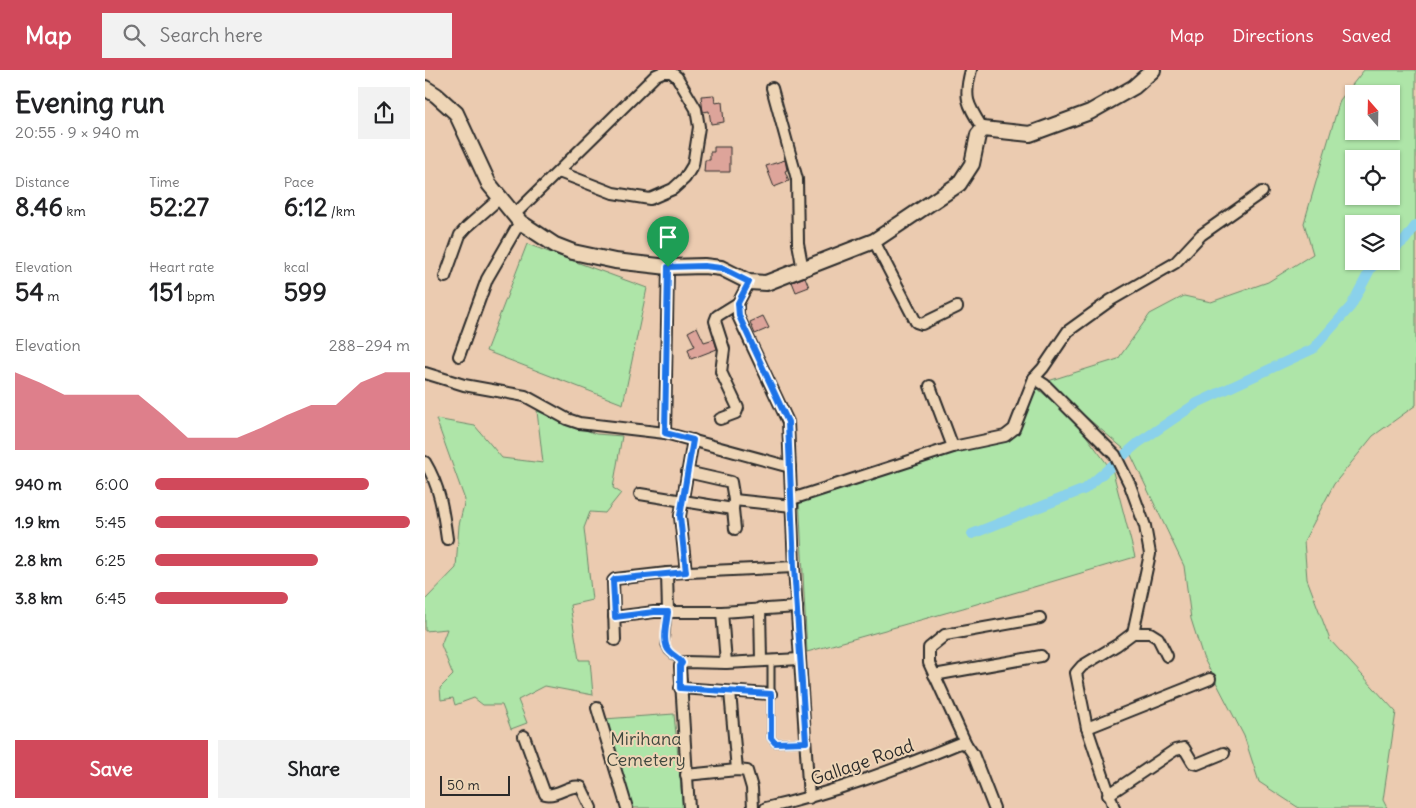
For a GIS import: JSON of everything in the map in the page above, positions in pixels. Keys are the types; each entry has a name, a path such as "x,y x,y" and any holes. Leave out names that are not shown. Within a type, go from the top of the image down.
{"street":[{"path":"971,70 967,84 967,103 983,129"},
{"path":"983,129 1030,134 1090,112 1134,87 1153,70"},
{"path":"459,356 487,279 517,218 559,172 656,75 663,72 671,72 677,77 696,108 699,127 693,165 685,178 673,189 650,199 613,192 559,172"},
{"path":"425,88 456,113 489,184 500,198 517,218 555,245 573,252 615,261 668,267 704,266 721,268 749,282 766,283 874,241 959,184 972,164 978,135 983,129"},
{"path":"772,88 797,179 798,243 803,270"},
{"path":"640,494 682,501 733,504 792,503 953,447 1005,436 1014,429 1035,378 1068,331 1111,300 1175,263 1201,235 1262,192"},
{"path":"445,277 460,235 500,198"},
{"path":"874,241 916,322 923,324 957,307"},
{"path":"665,433 668,267"},
{"path":"720,420 736,413 738,408 721,372 724,350 715,321 717,316 738,303 749,282"},
{"path":"738,303 739,316 788,422 794,567 806,742 808,802"},
{"path":"425,373 465,385 525,396 567,419 579,423 665,433 790,467"},
{"path":"1035,378 1045,385 1115,455 1130,485 1145,526 1150,554 1133,634"},
{"path":"929,386 953,447"},
{"path":"686,572 680,516 693,440"},
{"path":"425,462 435,478 443,510 447,539"},
{"path":"687,472 731,482 735,529"},
{"path":"615,640 613,581 615,579 667,573 794,567"},
{"path":"667,573 668,612"},
{"path":"615,617 654,612 722,612 797,607"},
{"path":"760,608 766,660"},
{"path":"722,612 726,663"},
{"path":"994,808 973,754 966,744 929,663 929,648 945,634 1040,618"},
{"path":"1114,808 1108,795 1087,728 1076,673 1081,666 1133,634 1150,634 1158,638 1167,656"},
{"path":"934,675 1041,656"},
{"path":"689,808 680,688 680,666 682,663 800,659"},
{"path":"1087,728 1210,679"},
{"path":"680,688 771,694"},
{"path":"731,692 737,770"},
{"path":"597,708 627,808"},
{"path":"524,736 545,794 552,796 575,786 581,787 591,808"},
{"name":"Gallage Road","path":"766,808 808,802 960,743 966,744"},
{"path":"1108,795 1175,750 1184,748 1193,763 1197,764 1223,753"},
{"path":"686,775 737,770 747,771 752,788 753,808"}],"lane":[{"path":"668,612 665,645 668,651 682,663"},
{"path":"766,660 771,694 771,738 775,743 806,742"}],"green space":[{"path":"1364,70 1416,70 1416,405 1373,436 1334,484 1304,541 1307,579 1330,640 1396,712 1383,800 1387,808 1299,808 1259,782 1244,736 1203,657 1191,619 1184,566 1131,455 1045,382 1118,359 1150,314 1184,296 1211,302 1268,282 1313,254 1304,223 1340,100 1345,94 1345,140 1400,140 1400,85 1352,85"},
{"path":"527,244 647,288 623,404 486,351"},
{"path":"1037,388 1084,433 1113,472 1135,557 807,652 799,496 1017,430"},
{"path":"537,411 596,434 622,436 613,488 621,493 605,513 590,512 584,528 592,600 570,605 579,660 590,660 593,695 545,686 518,700 527,723 511,729 502,705 483,705 474,698 455,705 453,698 441,700 440,688 453,675 441,645 447,629 425,631 425,600 456,568 459,525 465,500 436,419 475,426 502,458 543,463"},
{"name":"Mirihana Cemetery","path":"674,714 683,808 632,808 604,719"}],"building":[{"path":"714,95 715,103 722,102 724,122 711,124 709,111 703,112 701,96"},
{"path":"714,147 730,147 730,172 704,172 705,160 710,160 710,152 714,152"},
{"path":"785,160 787,170 785,171 789,181 774,187 766,166"},
{"path":"805,277 809,287 796,292 792,282"},
{"path":"763,316 769,328 755,334 750,322"},
{"path":"697,327 704,342 714,339 717,349 691,359 688,349 695,346 688,332"}],"waterway":[{"path":"1400,244 1416,225"},
{"path":"972,534 1085,489 1138,443 1197,403 1313,349 1351,306 1370,270"}],"route":[{"path":"704,266 721,268 749,282 738,303 739,316 788,422 794,567 806,742 775,743 771,738 771,694 680,688 680,666 682,663 668,651 665,645 668,612 615,617 613,581 615,579 686,572 680,516 693,440 665,433 668,267 704,266"}]}
